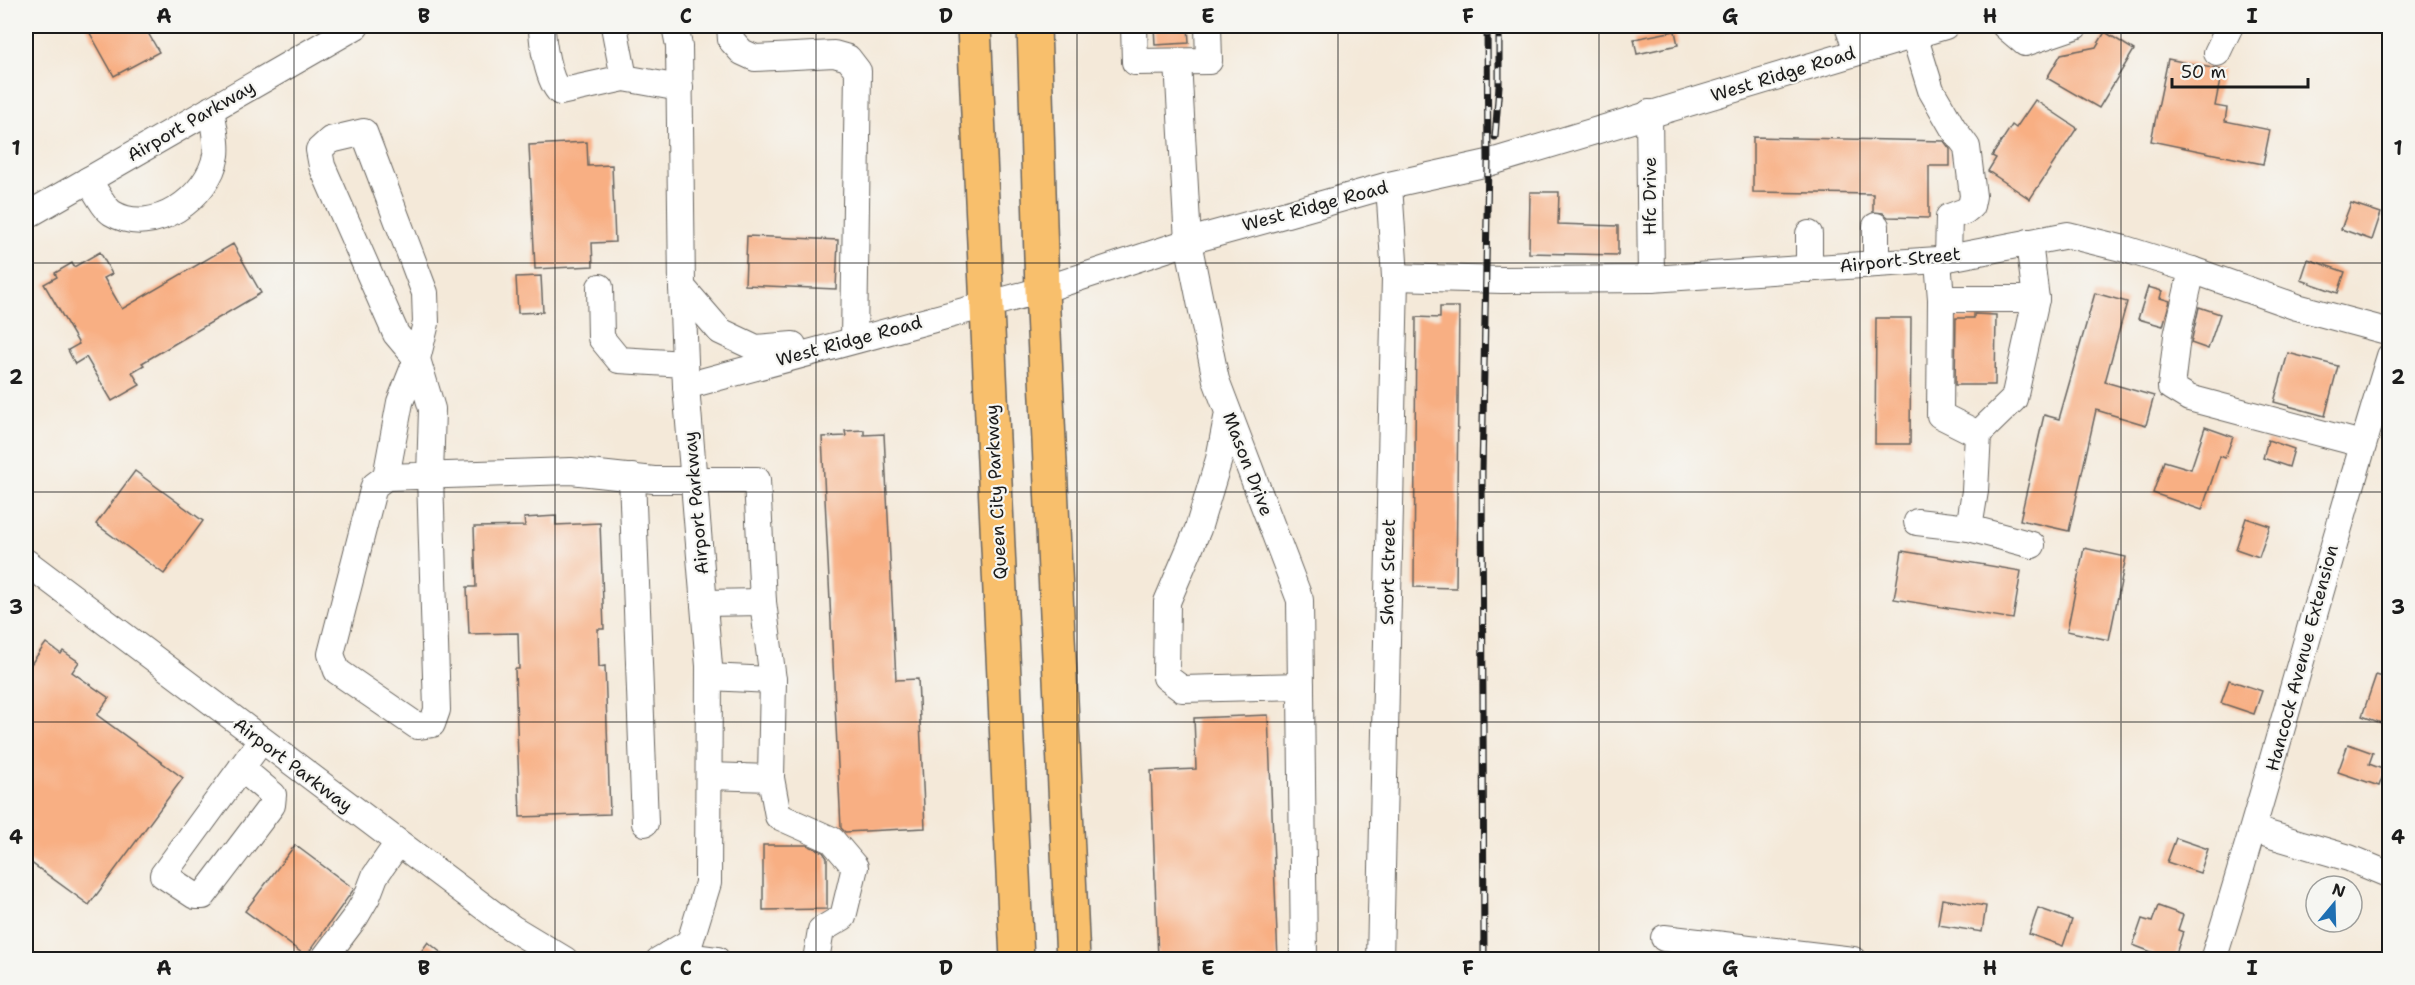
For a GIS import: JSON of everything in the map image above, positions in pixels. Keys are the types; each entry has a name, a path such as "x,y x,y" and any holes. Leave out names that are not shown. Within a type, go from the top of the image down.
{"main road":[{"name":"Queen City Parkway","path":"974,26 1017,960"},
{"path":"1034,26 1042,290 1073,960"}],"street":[{"name":"Airport Parkway","path":"26,216 356,26"},
{"path":"542,26 546,57 556,88 560,92 624,78 680,88"},
{"path":"614,26 624,78"},
{"name":"Airport Parkway","path":"664,957 690,942 708,883 709,677 685,375 679,46 675,26"},
{"path":"682,287 720,332 756,348 854,340 858,71 848,58 834,54 754,58 742,52 732,40 730,26"},
{"path":"1134,26 1135,62 1209,61 1208,26"},
{"path":"1848,26 1857,51"},
{"name":"West Ridge Road","path":"600,287 601,338 619,360 685,375 854,340 1042,290 1188,242 1389,186 1488,163 1945,26"},
{"path":"2005,26 2025,43 2075,26"},
{"path":"2217,53 2230,26"},
{"path":"1914,35 1931,90 1967,147 1971,206 1949,217 1943,259 1940,415 1978,434"},
{"name":"Mason Drive","path":"1178,62 1188,242 1202,300 1216,380 1300,600 1304,960"},
{"path":"88,180 111,213 140,223 184,207 209,178 217,153 211,109"},
{"name":"Hfc Drive","path":"1649,113 1651,279"},
{"path":"386,477 400,402 417,359 426,323 425,293 364,132 330,140 319,150 320,158 396,334 417,359 432,409 430,476 437,710 432,724 417,726 337,671 331,654 374,486 386,477 430,476 572,471 654,480 757,480 763,602 773,680 771,778 778,816 832,840 855,867 843,917 821,930 816,960"},
{"name":"Short Street","path":"1380,960 1395,278 1389,186"},
{"path":"1876,226 1876,264"},
{"path":"1809,234 1809,269"},
{"name":"Airport Street","path":"1395,278 1651,279 1943,259 2068,236 2126,249 2297,307 2390,332"},
{"path":"1969,528 1975,491 1978,434 2014,399 2036,299 2029,242"},
{"path":"2192,270 2177,336 2171,387 2189,399 2362,444"},
{"path":"1941,299 2036,299"},
{"name":"Hancock Avenue Extension","path":"2213,960 2254,830 2362,444 2390,356"},
{"path":"1228,412 1219,459 1198,529 1167,602 1166,677 1182,689 1301,686"},
{"path":"632,477 645,823"},
{"path":"1917,522 1969,528 2032,545"},
{"name":"Airport Parkway","path":"26,562 512,928 565,960"},
{"path":"704,603 763,602"},
{"path":"709,677 773,680"},
{"path":"241,768 273,795 272,805 203,896 195,896 164,875 241,768 261,741"},
{"path":"709,776 771,778"},
{"path":"2254,830 2349,858 2390,875"},
{"path":"323,960 356,916 375,876 398,843"},
{"path":"1664,938 1853,960"},
{"path":"664,957 717,960"}],"building":[{"path":"86,26 144,26 159,52 114,76"},
{"path":"1154,26 1188,26 1189,43 1155,45"},
{"path":"1675,31 1678,45 1637,54 1634,39"},
{"path":"2105,32 2134,50 2099,108 2047,78 2061,54 2096,47"},
{"path":"2168,59 2222,70 2215,106 2227,108 2225,121 2270,130 2263,164 2151,141"},
{"path":"2035,100 2077,128 2030,199 1988,171 1996,158 1992,156 2012,125 2016,128"},
{"path":"1753,137 1944,141 1950,149 1950,166 1929,166 1929,218 1888,217 1883,213 1873,212 1873,194 1753,192"},
{"path":"587,142 588,166 612,165 615,242 592,243 593,266 535,269 529,145"},
{"path":"1530,192 1559,192 1558,224 1618,226 1618,255 1529,253"},
{"path":"2351,203 2381,213 2372,240 2341,229"},
{"path":"747,236 838,240 836,289 745,285"},
{"path":"233,244 261,293 142,363 144,365 132,372 140,385 112,401 86,357 75,364 68,350 79,344 44,284 57,277 55,273 72,263 74,267 100,252 112,274 104,278 122,309"},
{"path":"2308,259 2345,272 2338,293 2301,280"},
{"path":"541,276 543,312 518,313 516,277"},
{"path":"2148,287 2162,291 2160,298 2170,301 2163,326 2138,319"},
{"path":"2095,293 2127,302 2105,382 2154,396 2146,425 2096,410 2069,531 2020,520 2044,415 2059,419"},
{"path":"1440,307 1459,307 1456,588 1414,587 1416,317 1440,318"},
{"path":"2199,307 2220,314 2208,349 2191,343"},
{"path":"1974,314 1996,315 1995,385 1955,385 1956,318 1974,318"},
{"path":"1876,318 1911,318 1910,444 1875,444"},
{"path":"2288,353 2338,366 2325,416 2274,402"},
{"path":"2205,427 2233,437 2225,458 2220,456 2202,510 2153,493 2164,461 2191,469"},
{"path":"864,430 864,435 884,434 896,680 918,679 925,828 845,832 841,828 822,437 846,436 845,431"},
{"path":"2268,440 2294,449 2289,467 2263,458"},
{"path":"135,471 203,521 164,574 96,524"},
{"path":"556,516 556,525 600,523 604,629 598,629 599,667 605,666 610,814 520,817 515,669 519,669 518,633 469,634 467,587 476,587 474,527 525,526 524,518"},
{"path":"2246,518 2270,526 2259,557 2236,549"},
{"path":"2084,548 2126,557 2109,640 2067,631"},
{"path":"1902,551 2021,571 2013,619 1894,599"},
{"path":"46,643 61,654 63,651 79,662 72,672 109,698 97,715 183,778 89,905 26,859 26,671"},
{"path":"2376,675 2390,679 2390,708 2384,724 2362,716"},
{"path":"2229,680 2262,691 2254,714 2221,703"},
{"path":"1268,715 1278,960 1158,960 1151,771 1196,769 1194,718"},
{"path":"2348,744 2373,753 2369,764 2385,770 2379,786 2338,772"},
{"path":"2176,838 2208,849 2200,873 2167,862"},
{"path":"295,845 354,889 306,956 245,911"},
{"path":"763,845 807,845 823,852 827,858 827,909 763,910"},
{"path":"1942,899 1986,906 1982,932 1938,925"},
{"path":"2158,906 2183,915 2178,930 2183,932 2174,960 2152,960 2154,953 2133,945 2142,919 2152,922"},
{"path":"2038,908 2072,920 2063,946 2029,934"},
{"path":"428,942 450,960 415,960"}],"railway":[{"path":"1484,960 1482,473 1488,163 1487,26"},
{"path":"1495,137 1499,86 1499,26"}]}
